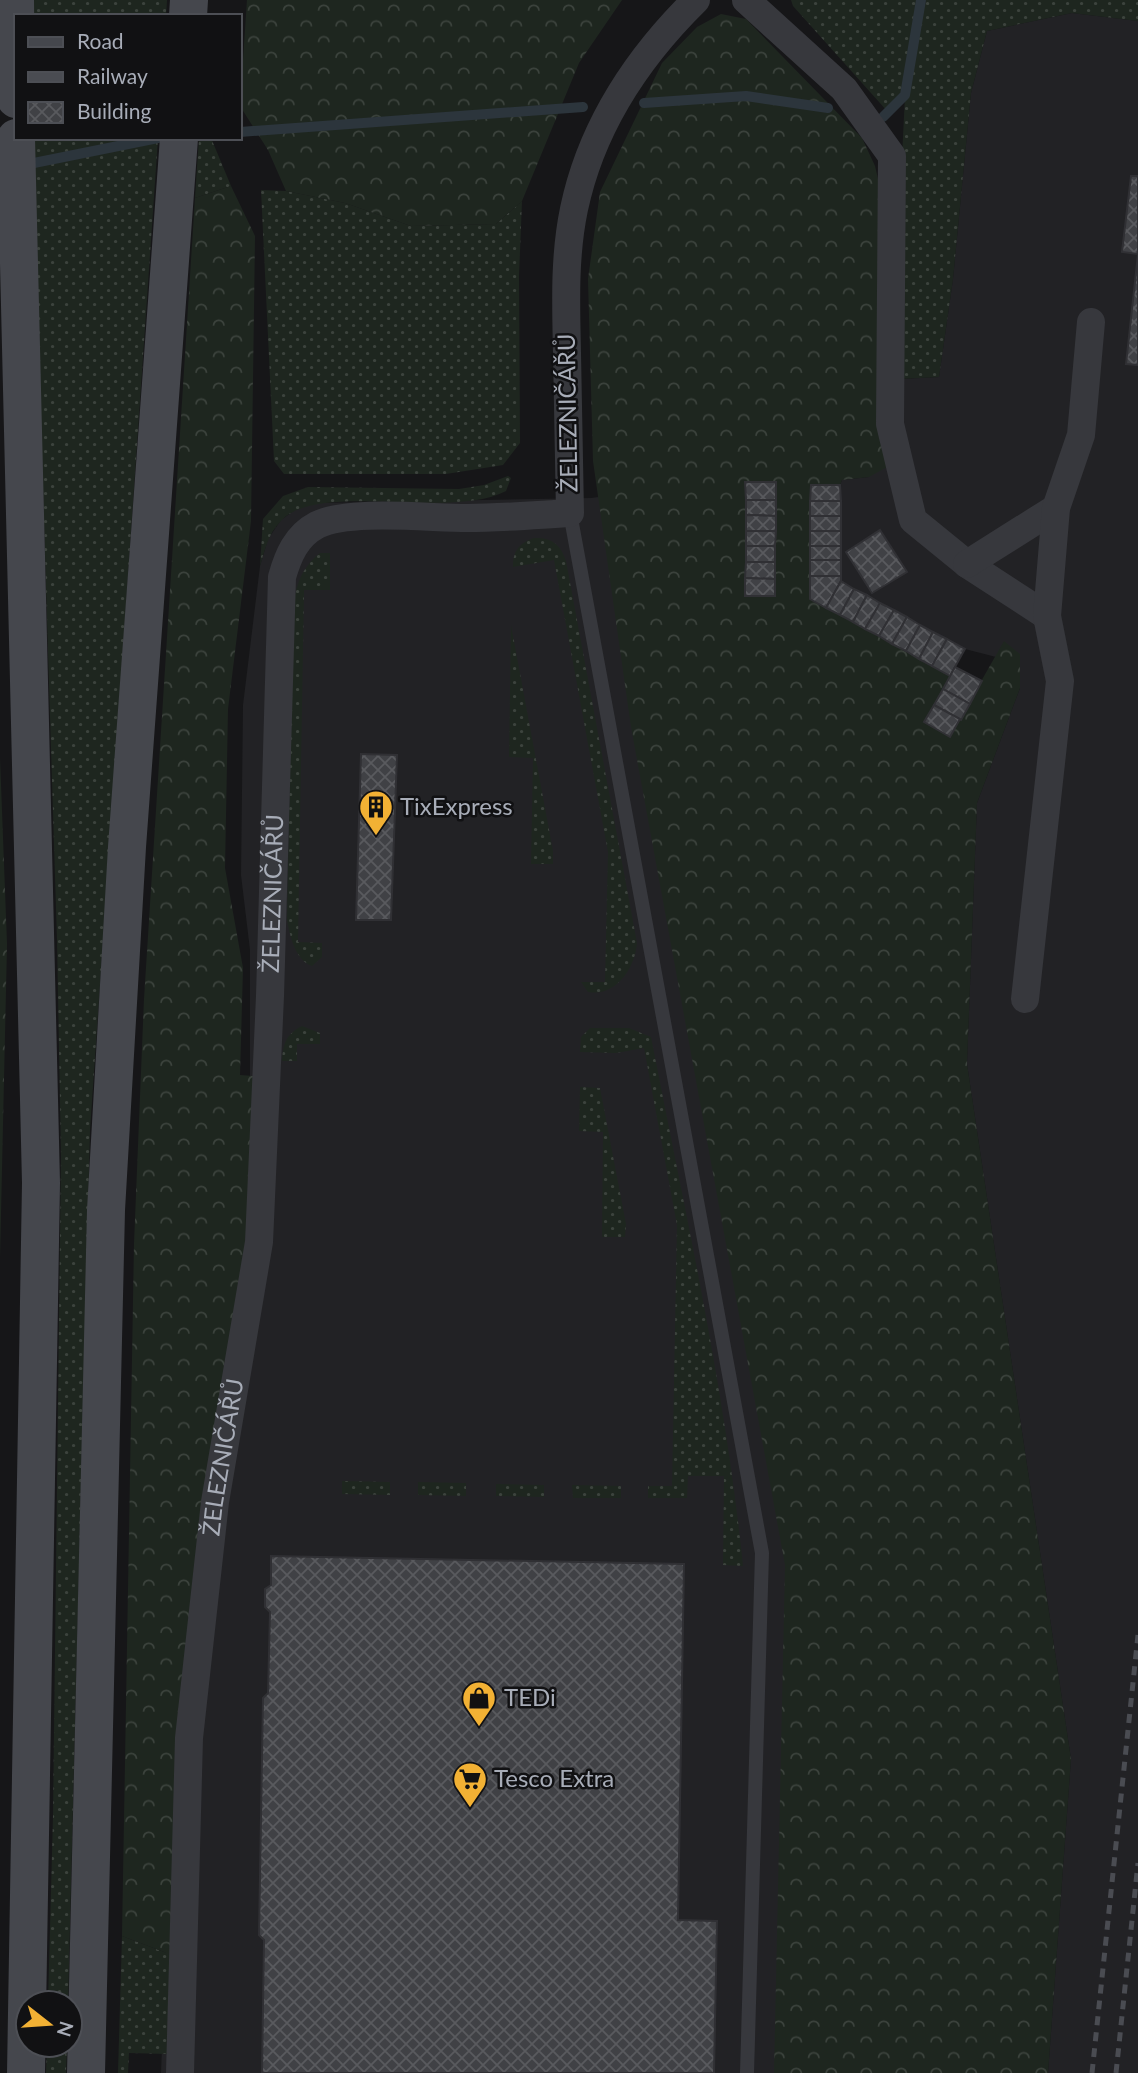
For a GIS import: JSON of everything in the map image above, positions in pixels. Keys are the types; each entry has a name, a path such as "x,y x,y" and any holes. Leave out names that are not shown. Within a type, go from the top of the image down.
{"main road":[{"path":"16,140 41,1184 26,2073"},
{"path":"86,2073 106,1210 127,847 179,140"}],"street":[{"name":"ŽELEZNIČÁŘŮ","path":"180,2073 189,1738 215,1502 259,1242 270,996 282,577 288,555 300,538 316,525 343,517 469,518 570,513 565,276 574,210 586,166 630,77 670,25 696,0"},
{"path":"746,0 844,89 892,156 890,424 913,520 967,564 1047,616"},
{"path":"1025,999 1060,681 1047,616 1056,508 1081,435 1091,322"},
{"path":"967,564 1056,508"}],"lane":[{"path":"570,513 762,1553 747,2073"}],"shaded area":[{"path":"1072,13 1138,21 1138,2073 1048,2073 1071,1759 967,1064 977,803 1020,688 1004,642 996,657 965,649 841,581 840,485 842,480 869,477 882,380 939,377 953,279 971,93 987,31"},
{"path":"622,494 805,1480 802,2073 161,2073 175,1704 250,1082 250,950 241,875 243,705 260,566 268,539 281,520 299,507 314,503 591,498"}],"green space":[{"path":"29,0 167,0 166,14 30,14"},
{"path":"247,0 622,0 579,63 522,201 496,224 411,226 345,203 286,191 268,150 242,109"},
{"path":"791,0 1138,0 1138,21 1072,13 987,31 971,93 953,279 939,377 899,379 898,240 905,96 888,112 793,6"},
{"path":"721,14 746,19 862,138 875,166 881,192 889,466 869,477 842,480 840,485 811,486 810,599 950,676 925,722 950,736 1004,641 1020,654 1020,688 977,803 967,1064 1071,1759 1048,2073 774,2073 785,1565 631,727 593,461 588,279 600,192 662,63 697,27"},
{"path":"32,140 158,140 90,1130 68,1989 48,1989 61,1155 57,940"},
{"path":"199,140 212,140 231,186 195,198"},
{"path":"231,186 255,236 251,521 228,709 225,868 243,968 240,1075 253,1076 250,1222 172,1955 122,1936 134,1244 144,999 195,198"},
{"path":"261,190 286,191 345,203 411,226 496,224 522,201 519,276 520,443 503,465 446,474 284,474 274,461"},
{"path":"508,476 511,478 506,491 481,499 419,503 352,501 323,503 298,510 280,522 273,532 260,566 263,519 283,496 308,487 459,489 484,485"},
{"path":"534,538 555,543 566,561 637,943 632,962 622,979 607,990 598,992 588,992 581,982 605,982 608,852 554,560 513,567 518,548"},
{"path":"320,553 330,553 330,590 304,590 298,942 322,943 322,957 312,966 297,953 287,920 293,610 300,578"},
{"path":"511,625 553,851 553,864 531,864 533,758 509,757"},
{"path":"0,759 7,944 0,1257"},
{"path":"302,1026 320,1033 320,1044 297,1044 297,1061 282,1061 286,1040"},
{"path":"590,1028 629,1028 651,1037 715,1367 743,1566 723,1565 724,1476 688,1476 687,1498 648,1498 648,1486 672,1486 677,1225 644,1048 616,1053 580,1052 581,1037"},
{"path":"580,1087 600,1088 626,1224 625,1237 602,1237 603,1132 579,1131"},
{"path":"342,1481 390,1482 390,1495 342,1494"},
{"path":"418,1482 466,1483 466,1496 418,1495"},
{"path":"496,1484 544,1485 544,1497 496,1496"},
{"path":"572,1485 621,1486 621,1498 573,1498"},
{"path":"122,1936 172,1955 168,2054 129,2053 128,2073 118,2073"},
{"path":"46,2059 66,2059 66,2073 46,2073"}],"building":[{"path":"1131,176 1138,176 1138,254 1122,252"},
{"path":"1138,254 1138,365 1126,364"},
{"path":"745,482 776,482 776,500 746,500"},
{"path":"811,485 840,485 841,501 810,501"},
{"path":"746,500 776,500 776,516 746,515"},
{"path":"810,501 841,501 841,516 810,516"},
{"path":"746,515 776,516 776,531 746,531"},
{"path":"810,516 841,516 841,531 810,531"},
{"path":"880,530 907,572 872,593 846,552"},
{"path":"746,531 776,531 775,546 746,546"},
{"path":"810,531 841,531 841,546 810,546"},
{"path":"746,546 775,546 775,562 746,562"},
{"path":"810,546 841,546 841,560 810,560"},
{"path":"810,560 841,560 841,576 810,576"},
{"path":"746,562 775,562 775,579 745,578"},
{"path":"810,576 841,576 841,581 826,608 810,599"},
{"path":"745,578 775,579 775,596 745,596"},
{"path":"841,581 854,589 840,615 826,608"},
{"path":"854,589 867,595 853,622 840,615"},
{"path":"867,595 880,603 865,629 853,622"},
{"path":"880,603 894,610 879,636 865,629"},
{"path":"894,610 907,617 892,644 879,636"},
{"path":"907,617 920,625 906,651 892,644"},
{"path":"920,625 933,632 919,659 906,651"},
{"path":"933,632 947,639 932,666 919,659"},
{"path":"947,639 965,649 950,676 932,666"},
{"path":"955,667 982,681 970,704 943,689"},
{"path":"943,689 970,704 961,720 934,705"},
{"path":"934,705 960,719 950,737 924,722"},
{"name":"TixExpress","path":"361,754 397,755 391,920 356,920"},
{"name":"Tesco Extra","path":"271,1556 684,1564 678,1920 717,1921 714,2073 262,2073 264,1940 259,1935 263,1698 268,1693 270,1612 265,1607 265,1589 271,1585"}],"waterway":[{"path":"883,117 905,95 921,0"},
{"path":"644,103 746,96 828,108"},
{"path":"242,132 583,107"},
{"path":"24,165 148,140"}],"railway":[{"path":"1092,2073 1138,1635"},
{"path":"1116,2073 1138,1863"}],"place":[{"name":"TixExpress","path":"376,837"},
{"name":"TEDi","path":"479,1728"},
{"name":"Tesco Extra","path":"470,1809"}]}
